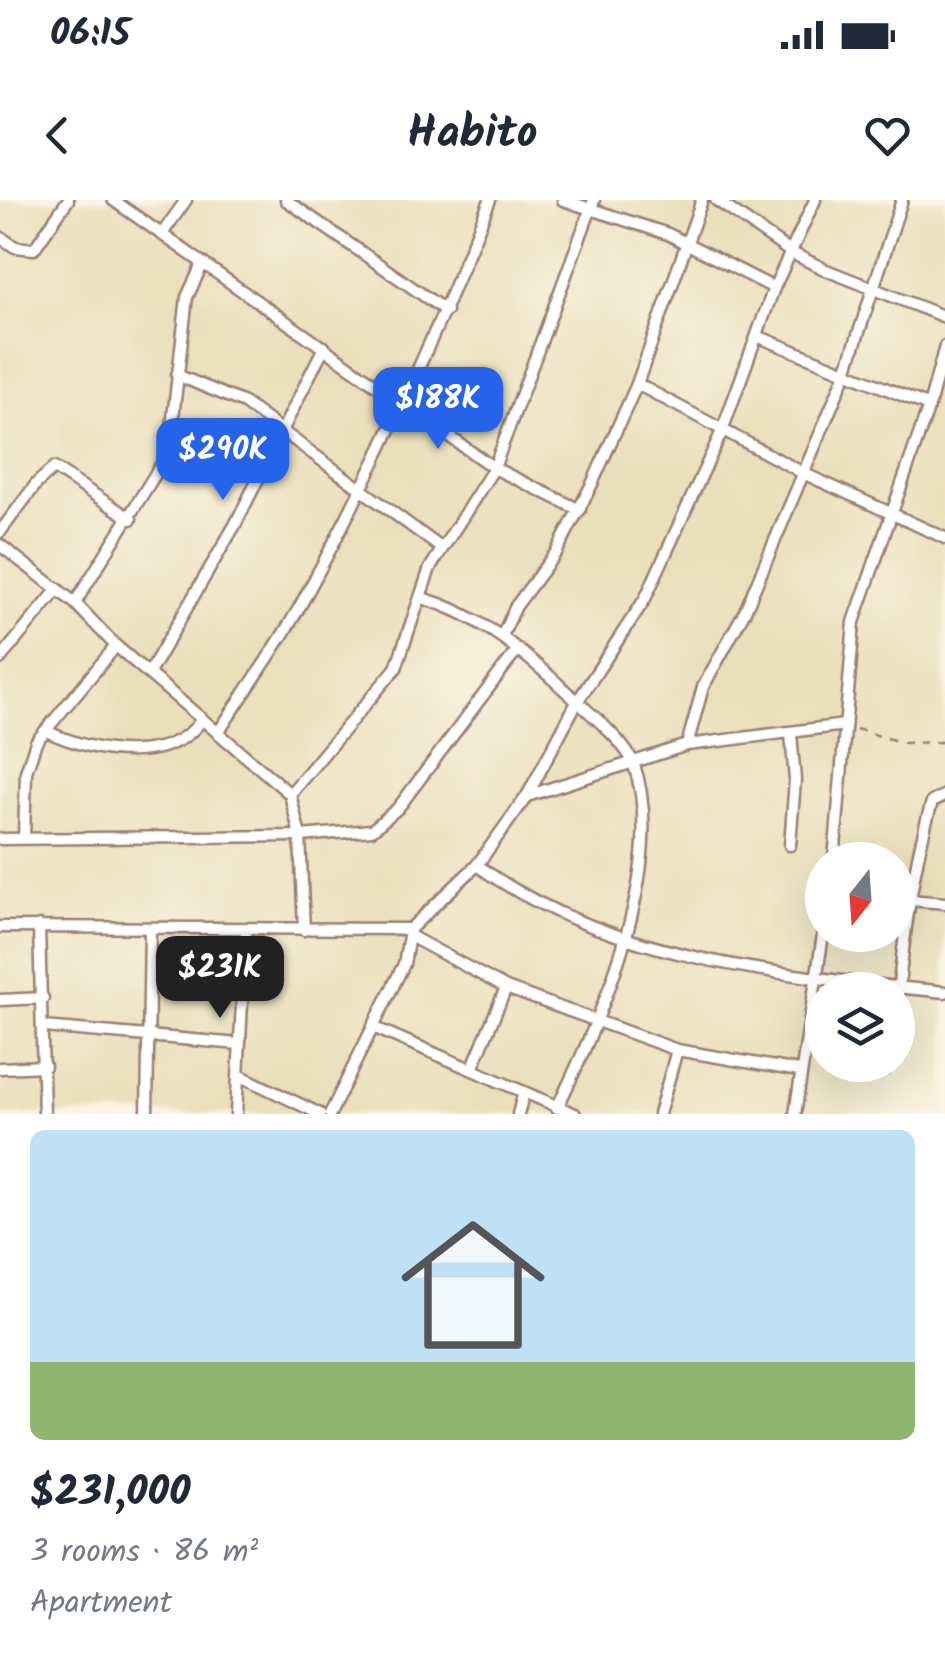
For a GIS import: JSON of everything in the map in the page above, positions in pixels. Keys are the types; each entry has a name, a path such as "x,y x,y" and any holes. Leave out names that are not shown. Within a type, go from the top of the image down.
{"street":[{"path":"0,237 16,247 34,248 68,200"},
{"path":"113,200 494,468 580,510"},
{"path":"162,234 186,200"},
{"path":"286,200 446,310"},
{"path":"218,733 304,598 362,489 446,310 490,200"},
{"path":"563,200 593,204 686,242 774,288"},
{"path":"502,636 516,606 557,551 580,510 637,384 702,200"},
{"path":"716,200 792,253 945,317"},
{"path":"330,1114 404,964 410,932 477,864 526,796 576,702 645,599 722,431 774,288 815,200"},
{"path":"687,746 703,687 746,611 845,374 902,200"},
{"path":"290,794 383,689 396,668 441,548 494,468 593,204"},
{"path":"75,603 169,452 187,297 204,262"},
{"path":"757,336 929,406"},
{"path":"835,842 854,622 929,406 945,346"},
{"path":"149,673 283,435 324,347"},
{"path":"177,375 244,403 441,548"},
{"path":"637,384 805,474 945,538"},
{"path":"0,532 54,468 130,519"},
{"path":"0,545 75,603 116,646 290,794 300,836 304,930"},
{"path":"0,660 58,589"},
{"path":"422,598 477,619 502,636 576,702 634,762 643,814 640,860 625,936 599,1023 557,1108"},
{"path":"24,838 26,772 36,742 116,646"},
{"path":"0,840 300,836 372,830 386,822 518,649"},
{"path":"46,731 91,748 146,750 176,744 201,721"},
{"path":"526,796 687,746 845,724"},
{"path":"790,845 794,780 791,734"},
{"path":"915,874 932,802 945,795"},
{"path":"477,864 542,907 625,936 722,961 805,974"},
{"path":"915,900 945,903"},
{"path":"39,926 44,1114"},
{"path":"0,927 410,932 506,988 599,1023 677,1050 799,1071"},
{"path":"147,1114 150,930"},
{"path":"236,1114 246,930"},
{"path":"472,1069 506,988"},
{"path":"915,992 945,992"},
{"path":"0,1000 43,998"},
{"path":"44,1026 239,1044"},
{"path":"373,1028 575,1114"},
{"path":"795,1114 805,1037"},
{"path":"659,1114 677,1050"},
{"path":"0,1068 45,1066"},
{"path":"239,1075 320,1114"},
{"path":"518,1114 524,1092"}],"path":[{"path":"845,724 904,743 945,742"}]}
